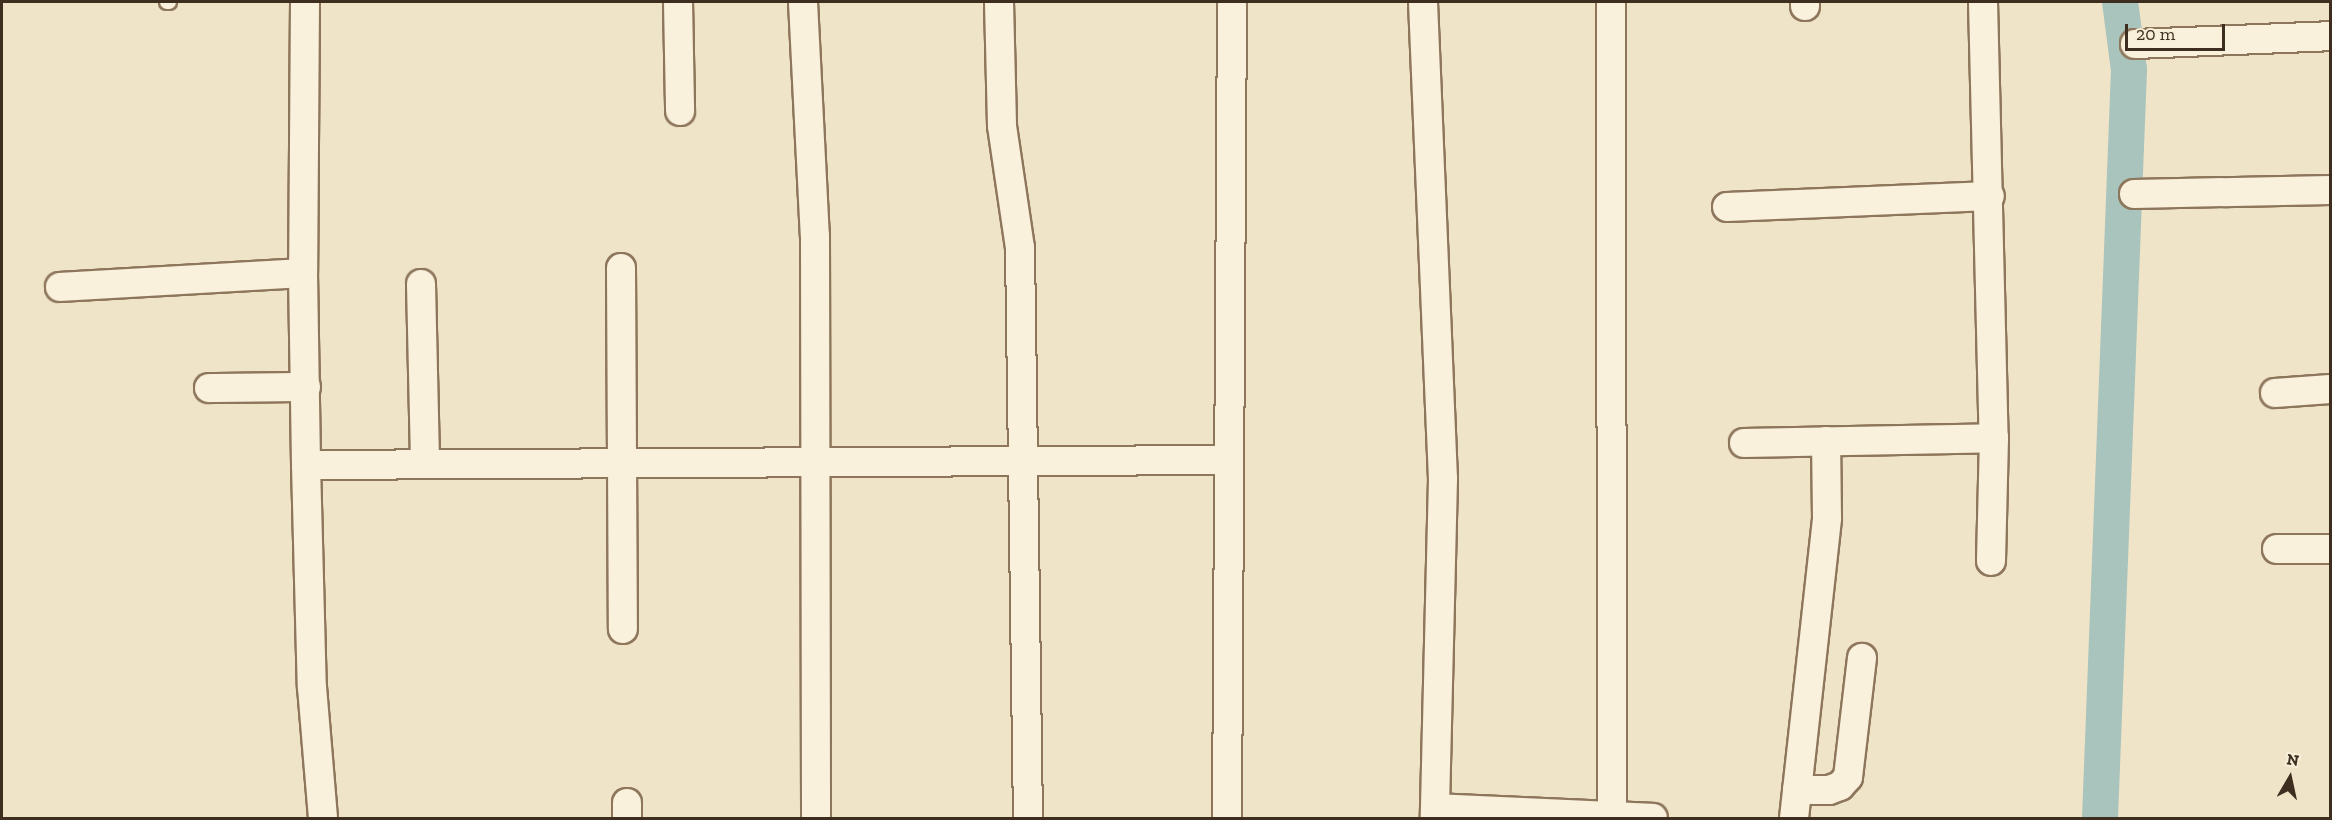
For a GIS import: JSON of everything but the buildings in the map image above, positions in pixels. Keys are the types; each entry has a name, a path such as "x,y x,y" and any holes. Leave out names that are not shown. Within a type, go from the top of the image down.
{"street":[{"path":"305,2 303,273 306,465 312,687 323,819"},
{"path":"678,2 680,111"},
{"path":"803,2 815,236 816,819"},
{"path":"999,2 1002,126 1020,248 1028,819"},
{"path":"1227,819 1232,2"},
{"path":"1423,2 1443,479 1436,813 1653,819"},
{"path":"1611,2 1612,818"},
{"path":"1983,2 1990,196 1994,438 1991,561"},
{"path":"2134,44 2331,36"},
{"path":"2134,194 2331,190"},
{"path":"1726,207 1990,196"},
{"path":"621,268 622,629"},
{"path":"60,287 303,273"},
{"path":"421,284 425,462"},
{"path":"209,388 306,387"},
{"path":"2275,393 2331,389"},
{"path":"1744,443 1994,438"},
{"path":"1794,819 1827,518 1826,441"},
{"path":"306,465 620,460 1229,460"},
{"path":"2277,549 2331,549"},
{"path":"1797,790 1829,790 1840,786 1848,777 1862,658"}],"waterway":[{"path":"2100,818 2129,70 2120,2"}]}
